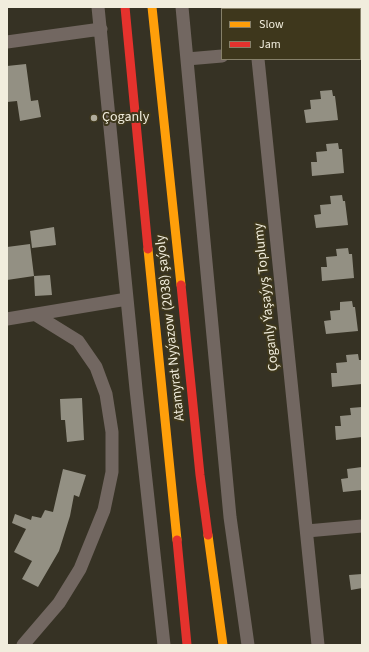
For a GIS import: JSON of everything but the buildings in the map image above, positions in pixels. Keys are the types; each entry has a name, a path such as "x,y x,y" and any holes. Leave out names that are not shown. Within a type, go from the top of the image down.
{"main road":[{"name":"Atamyrat Nyýazow (2038) şaýoly","path":"125,7 187,645"},
{"name":"Atamyrat Nyýazow (2038) şaýoly","path":"152,7 200,475 223,645"}],"street":[{"path":"98,7 127,299 164,645"},
{"path":"182,7 230,517 248,645"},
{"path":"7,42 101,29"},
{"path":"187,59 221,56"},
{"name":"Çoganly Ýaşaýyş Toplumy","path":"258,60 318,645"},
{"path":"7,319 127,299"},
{"path":"23,645 59,603 80,569 104,510 112,472 112,432 106,394 96,367 78,341 36,315"},
{"path":"307,532 362,526"}],"traffic: slow":[{"path":"152,7 181,285"},
{"path":"148,249 177,540"},
{"path":"208,535 223,645"}],"traffic: jam":[{"path":"125,7 148,249"},
{"path":"181,285 200,475 208,535"},
{"path":"177,540 187,645"}],"place":[{"name":"Çoganly","path":"94,118"}]}
